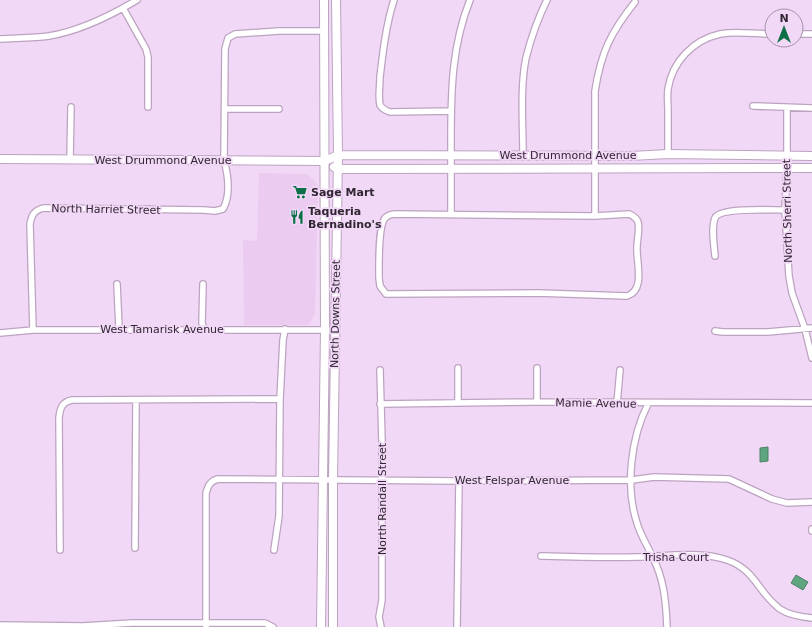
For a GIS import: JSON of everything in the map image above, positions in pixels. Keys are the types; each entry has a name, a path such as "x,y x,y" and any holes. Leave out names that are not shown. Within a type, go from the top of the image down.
{"main road":[{"name":"North Downs Street","path":"321,627 325,330 324,0"},
{"name":"North Downs Street","path":"333,627 333,480 338,155 336,0"},
{"name":"West Drummond Avenue","path":"0,159 325,161 338,155 595,156 668,154 812,156"},
{"path":"325,161 337,169"},
{"name":"West Drummond Avenue","path":"337,169 787,168"},
{"path":"787,168 812,168"}],"street":[{"path":"0,39 51,36 80,28 137,0"},
{"path":"394,0 382,56 380,106 387,111 452,112"},
{"path":"451,214 453,68 457,46 470,0"},
{"path":"523,155 524,79 526,58 532,35 547,0"},
{"path":"595,216 595,91 601,58 613,33 635,2"},
{"path":"123,8 146,49 148,57 148,107"},
{"path":"224,160 226,44 228,38 235,34 279,31 324,31"},
{"path":"668,154 668,90 671,77 685,54 695,45 707,38 720,34 764,34"},
{"path":"753,106 812,108"},
{"path":"70,159 71,107"},
{"name":"North Sherri Street","path":"787,108 785,210 789,276 792,293 805,329 812,358"},
{"path":"225,109 278,109"},
{"name":"North Harriet Street","path":"33,330 30,224 31,216 35,211 43,208 215,211 223,209 227,202 228,173 224,160"},
{"path":"715,256 713,230 715,217 718,214 730,210 785,210"},
{"path":"396,214 451,214 631,215 636,219 639,228 636,253 639,278 636,290 632,295 627,296 538,293 386,294 380,286 379,278 381,227 386,217 396,214"},
{"path":"117,284 119,329"},
{"path":"203,284 202,323 204,329"},
{"path":"715,331 768,332 812,328"},
{"name":"West Tamarisk Avenue","path":"0,333 33,330 119,329 325,330"},
{"path":"274,550 279,516 280,399 283,340 285,329"},
{"path":"458,368 458,402"},
{"path":"537,368 537,402"},
{"name":"North Randall Street","path":"380,370 382,442 382,600 379,617 381,627"},
{"path":"617,403 620,370"},
{"path":"60,550 59,418 60,408 64,402 72,400 280,399"},
{"path":"135,548 136,400"},
{"name":"Mamie Avenue","path":"380,404 458,402 812,404"},
{"path":"648,404 636,435 632,456 632,502 637,523 660,574 667,627"},
{"name":"West Felspar Avenue","path":"206,625 206,493 208,486 212,481 218,479 459,481 632,480 654,477 729,479 772,499 787,503 812,502"},
{"path":"457,627 459,481"},
{"name":"Trisha Court","path":"541,556 614,558 696,555 714,557 732,562 742,567 755,579 771,601 781,609 792,614 812,618"},
{"path":"0,626 206,625 265,623 273,627"}],"shaded area":[{"path":"259,173 308,174 318,185 315,314 309,325 244,325 243,240 257,241"},
{"path":"768,447 768,461 760,462 760,448"},
{"path":"796,575 808,582 803,590 791,583"}],"place":[{"name":"Sage Mart","path":"300,192"},
{"name":"Taqueria Bernadino's","path":"297,217"}]}
